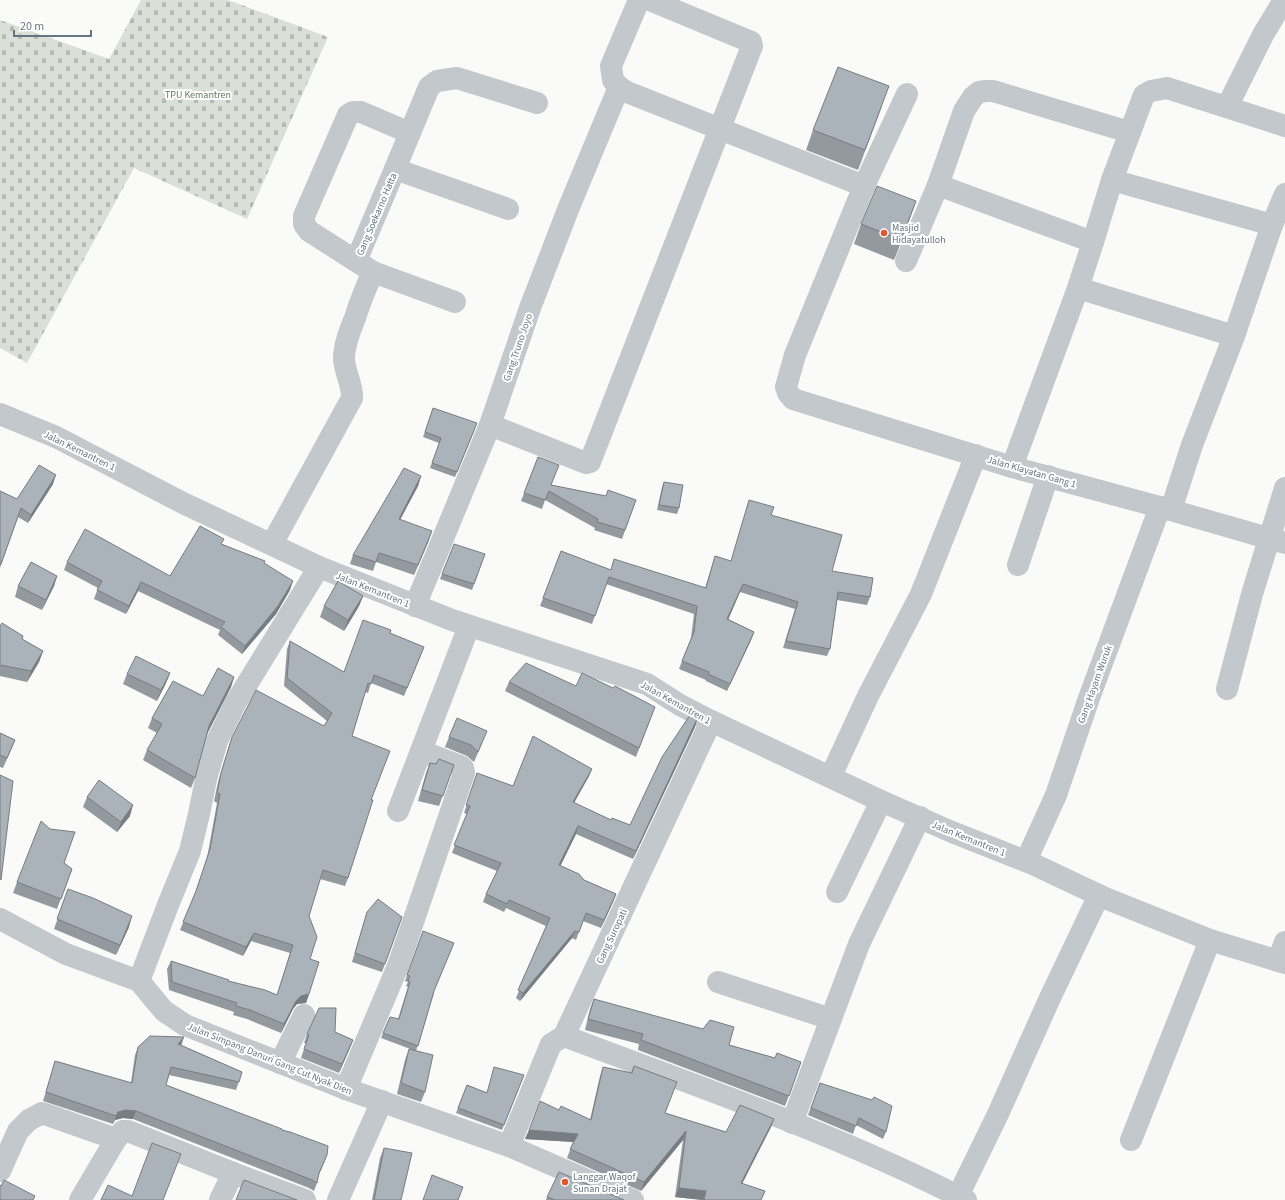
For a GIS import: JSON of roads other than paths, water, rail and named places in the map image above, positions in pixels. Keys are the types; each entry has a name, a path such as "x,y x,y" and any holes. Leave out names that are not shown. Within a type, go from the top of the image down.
{"street":[{"path":"640,0 611,66 613,80 619,87 627,92 864,186 906,94"},
{"path":"490,425 586,463 590,462 752,46 751,42 650,0"},
{"path":"1227,107 1264,33 1284,0"},
{"name":"Gang Soekarno Hatta","path":"272,544 352,398 352,391 348,382 344,358 346,341 367,284 364,267 395,169 429,87 436,81 457,78 537,103"},
{"name":"Gang Truno Joyo","path":"415,606 490,425 533,301 569,206 619,87"},
{"path":"1012,467 1078,288 1112,180 1144,95 1151,90 1166,88 1285,126"},
{"path":"906,261 938,185 964,111 973,97 979,92 993,91 1129,132"},
{"path":"410,133 361,112 353,112 348,114 304,216 304,224 309,231 364,267 455,302"},
{"path":"395,169 508,209"},
{"path":"1112,180 1272,225"},
{"path":"938,185 1093,242"},
{"name":"Jalan Klayatan Gang 1","path":"864,186 795,355 786,387 788,393 794,399 1012,467 1166,508 1277,541"},
{"name":"Gang Hayam Wuruk","path":"1026,861 1056,795 1089,698 1192,445 1234,336 1272,225 1285,194"},
{"path":"1078,288 1234,336"},
{"name":"Jalan Kemantren 1","path":"0,414 56,437 183,503 319,567 469,626 648,684 680,705 711,721 831,776 881,801 952,832 1026,861 1099,895 1210,940 1283,955"},
{"path":"831,776 868,696 921,594 976,455"},
{"path":"1018,565 1048,476"},
{"path":"1227,689 1252,594 1277,541 1285,488"},
{"path":"0,919 66,954 139,981 190,851 206,779 217,741 236,702 319,567"},
{"path":"398,811 469,626"},
{"name":"Gang Suropati","path":"509,1146 551,1044 564,1036 711,721"},
{"path":"346,1089 398,966 464,773 463,768 460,766 421,751"},
{"path":"837,892 881,801"},
{"path":"792,1123 859,944 920,817"},
{"path":"564,1036 792,1123 893,1165 960,1199 1049,1000 1099,895"},
{"path":"1131,1140 1210,940"},
{"name":"Jalan Simpang Danuri Gang Cut Nyak Dien","path":"139,981 164,1012 185,1025 346,1089 509,1146 633,1200"},
{"path":"718,982 831,1019"},
{"path":"280,1063 304,1015"},
{"path":"338,1200 382,1101"},
{"path":"0,1171 18,1131 29,1120 42,1113 116,1138"},
{"path":"80,1200 116,1138 123,1131 304,1200"},
{"path":"220,1200 233,1173"}],"place":[{"name":"Masjid Hidayatulloh","path":"884,233"},
{"name":"Langgar Waqof Sunan Drajat","path":"565,1182"}],"park label":[{"name":"TPU Kemantren","path":"198,94"}]}
